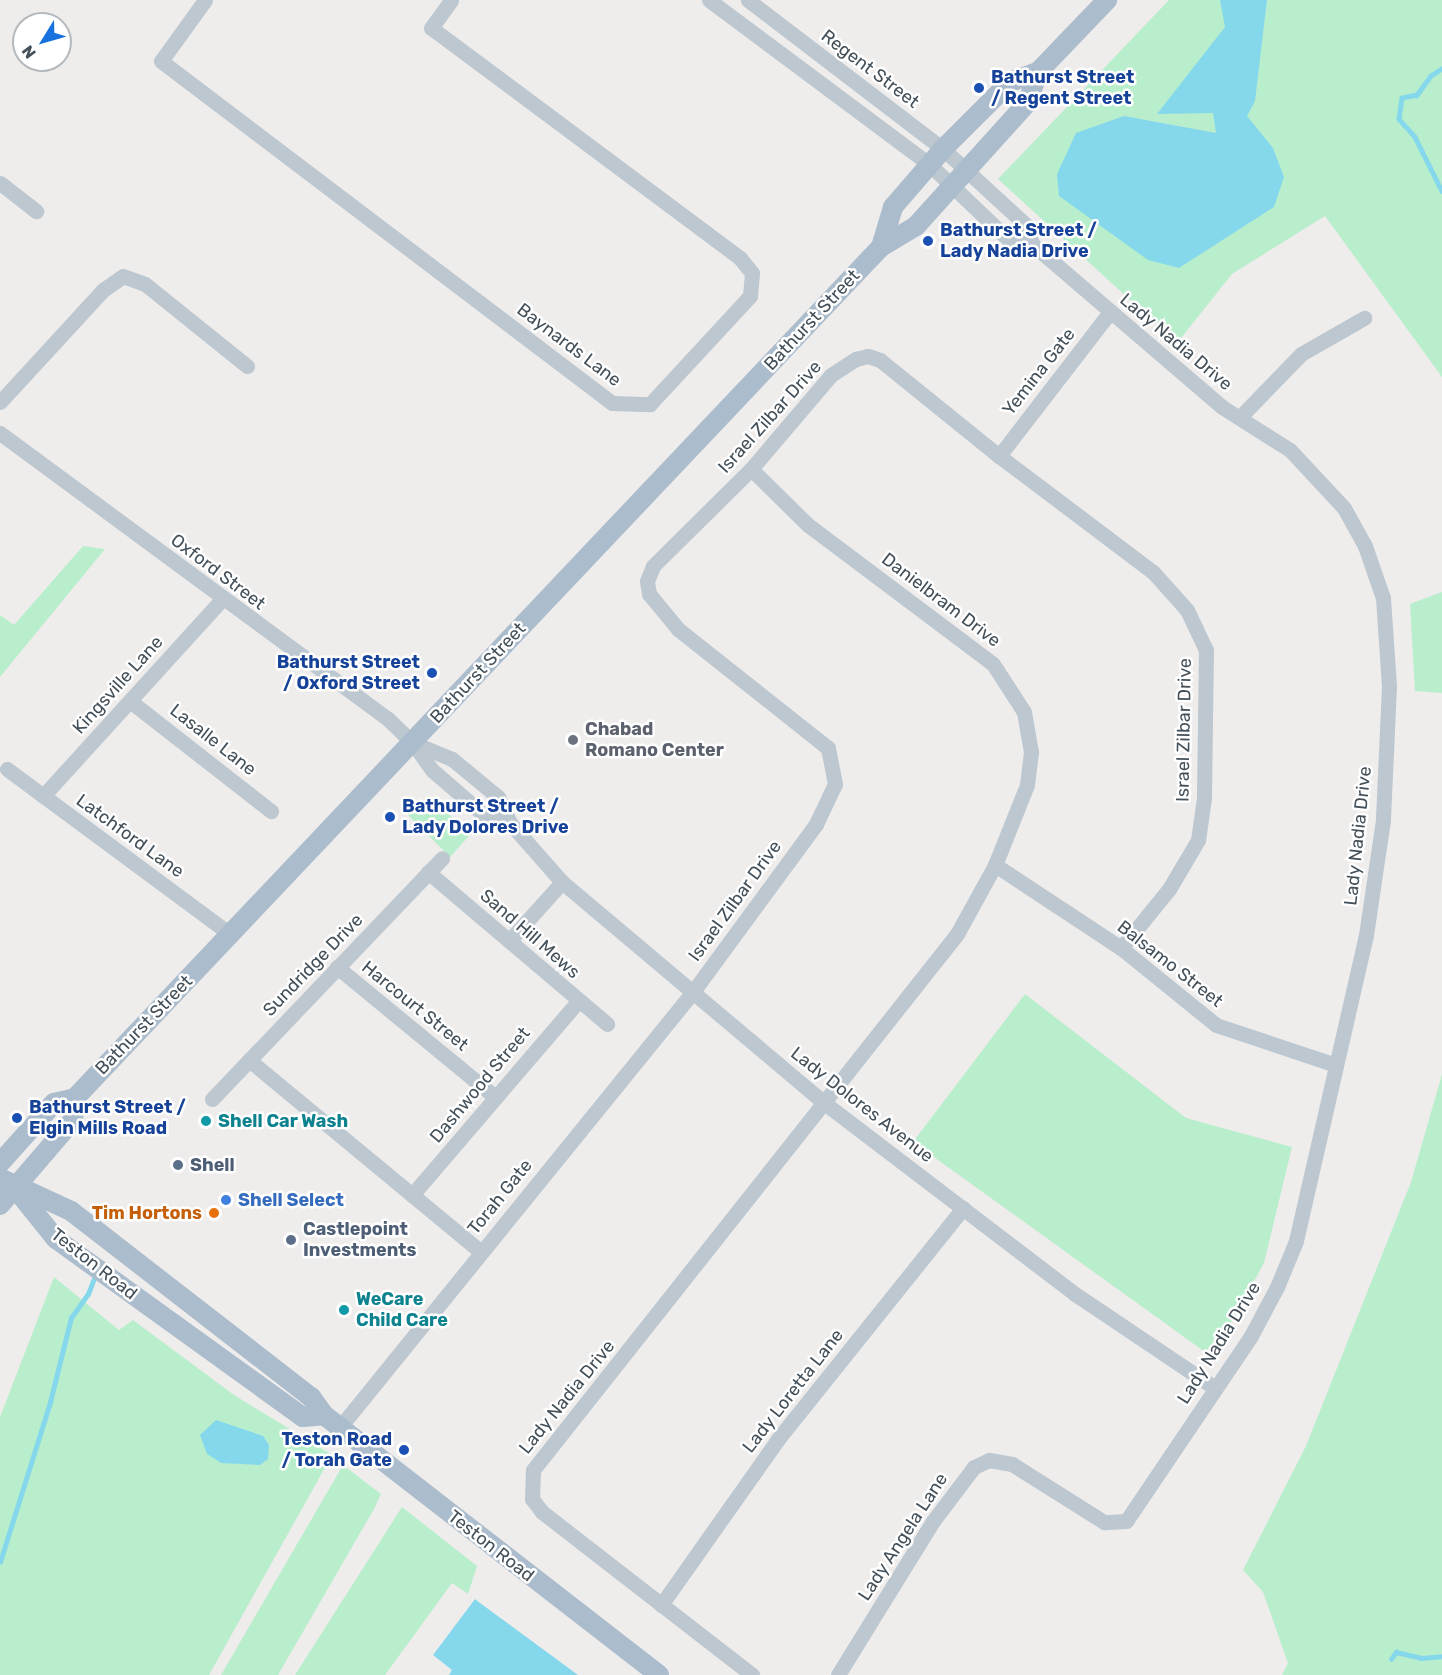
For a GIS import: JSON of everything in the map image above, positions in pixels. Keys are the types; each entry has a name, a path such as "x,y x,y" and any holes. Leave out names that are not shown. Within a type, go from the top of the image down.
{"main road":[{"name":"Bathurst Street","path":"0,1163 54,1103 75,1098 881,247 916,226 1028,102 1038,72 1107,0"},
{"name":"Bathurst Street","path":"881,247 893,207 944,149 1010,82 1038,72"},
{"path":"0,1205 8,1183 74,1120 75,1098"},
{"name":"Teston Road","path":"8,1183 56,1239 303,1417 332,1421"},
{"name":"Teston Road","path":"8,1183 71,1211 311,1397 332,1421 659,1675"}],"street":[{"name":"Baynards Lane","path":"205,0 161,61 612,403 650,404 750,296 752,273 740,258 431,27 451,0"},
{"path":"709,0 930,165"},
{"name":"Regent Street","path":"748,0 944,149 967,170"},
{"name":"Lady Nadia Drive","path":"930,165 1010,241 1032,244"},
{"name":"Lady Nadia Drive","path":"967,170 1026,225 1032,244 1110,312 1222,407 1241,416 1290,450 1344,508 1365,546 1383,598 1389,686 1383,820 1366,935 1296,1241 1256,1326 1137,1507 1126,1521 1117,1523"},
{"path":"0,183 36,211"},
{"path":"0,402 102,290 123,276 145,284 247,366"},
{"name":"Yemina Gate","path":"999,456 1110,312"},
{"path":"1241,416 1301,354 1364,318"},
{"name":"Israel Zilbar Drive","path":"692,993 816,824 835,784 828,748 678,629 649,594 647,581 653,566 751,469 831,375 856,359 868,356 880,360 999,456 1153,572 1187,610 1206,650 1204,788 1198,840 1169,889 1121,948"},
{"name":"Oxford Street","path":"0,433 384,717 413,743"},
{"name":"Danielbram Drive","path":"751,469 808,525 993,663 1024,712 1031,752 1027,785 995,865 957,934 823,1102"},
{"name":"Kingsville Lane","path":"43,796 222,599"},
{"name":"Lasalle Lane","path":"130,701 271,811"},
{"name":"Lady Dolores Avenue","path":"413,743 432,770 484,815 510,823"},
{"name":"Lady Dolores Avenue","path":"413,743 452,759 498,797 510,823 562,882 823,1102 1075,1294 1215,1388"},
{"name":"Latchford Lane","path":"7,769 230,934"},
{"name":"Sundridge Drive","path":"212,1099 442,858"},
{"name":"Balsamo Street","path":"995,865 1121,948 1216,1025 1336,1065"},
{"name":"Sand Hill Mews","path":"428,872 607,1024"},
{"path":"510,940 562,882"},
{"name":"Harcourt Street","path":"337,967 495,1097"},
{"name":"Torah Gate","path":"332,1421 481,1252 692,993"},
{"name":"Dashwood Street","path":"412,1195 578,1001"},
{"path":"249,1060 481,1252"},
{"name":"Lady Nadia Drive","path":"752,1675 542,1512 532,1499 533,1470 823,1102"},
{"name":"Lady Loretta Lane","path":"661,1605 778,1438 963,1208"},
{"name":"Lady Angela Lane","path":"838,1675 933,1521 974,1467 989,1460 1012,1464 1104,1522 1117,1523"}],"green space":[{"path":"1169,0 1442,0 1442,377 1325,216 1232,274 1177,343 998,179"},
{"path":"83,546 105,549 0,677 0,615 14,625"},
{"path":"1442,592 1442,693 1415,691 1410,604"},
{"path":"445,810 469,836 450,857 406,813"},
{"path":"1025,994 1186,1118 1292,1147 1264,1263 1212,1357 913,1142"},
{"path":"1442,1074 1442,1675 1282,1675 1288,1663 1263,1592 1243,1570 1306,1446 1411,1182"},
{"path":"54,1277 119,1330 133,1320 234,1395 332,1455 209,1675 0,1675 0,1417"},
{"path":"343,1465 381,1494 278,1675 221,1675"},
{"path":"402,1507 477,1566 468,1594 452,1583 385,1675 295,1675"}],"water":[{"path":"1220,0 1267,0 1255,101 1247,116 1273,148 1284,177 1274,207 1179,268 1148,260 1059,196 1057,174 1076,133 1124,116 1216,133 1213,113 1157,114 1225,27"},
{"path":"216,1420 263,1436 269,1445 268,1459 260,1465 221,1463 207,1454 200,1435"},
{"path":"475,1599 578,1675 449,1675 452,1670 433,1655"}],"waterway":[{"path":"1442,69 1431,76 1417,95 1402,98 1399,119 1415,137 1442,191"},
{"path":"0,1562 50,1402 71,1318 88,1294 95,1276"},
{"path":"1391,1659 1396,1652 1421,1658 1442,1656"}],"place":[{"name":"Bathurst Street / Regent Street","path":"979,88"},
{"name":"Bathurst Street / Lady Nadia Drive","path":"928,241"},
{"name":"Bathurst Street / Oxford Street","path":"432,673"},
{"name":"Chabad Romano Center","path":"573,740"},
{"name":"Bathurst Street / Lady Dolores Drive","path":"390,817"},
{"name":"Bathurst Street / Elgin Mills Road","path":"17,1118"},
{"name":"Shell Car Wash","path":"206,1121"},
{"name":"Shell","path":"178,1165"},
{"name":"Shell Select","path":"226,1200"},
{"name":"Tim Hortons","path":"214,1213"},
{"name":"Castlepoint Investments","path":"291,1240"},
{"name":"WeCare Child Care","path":"344,1310"},
{"name":"Teston Road / Torah Gate","path":"404,1450"}]}
